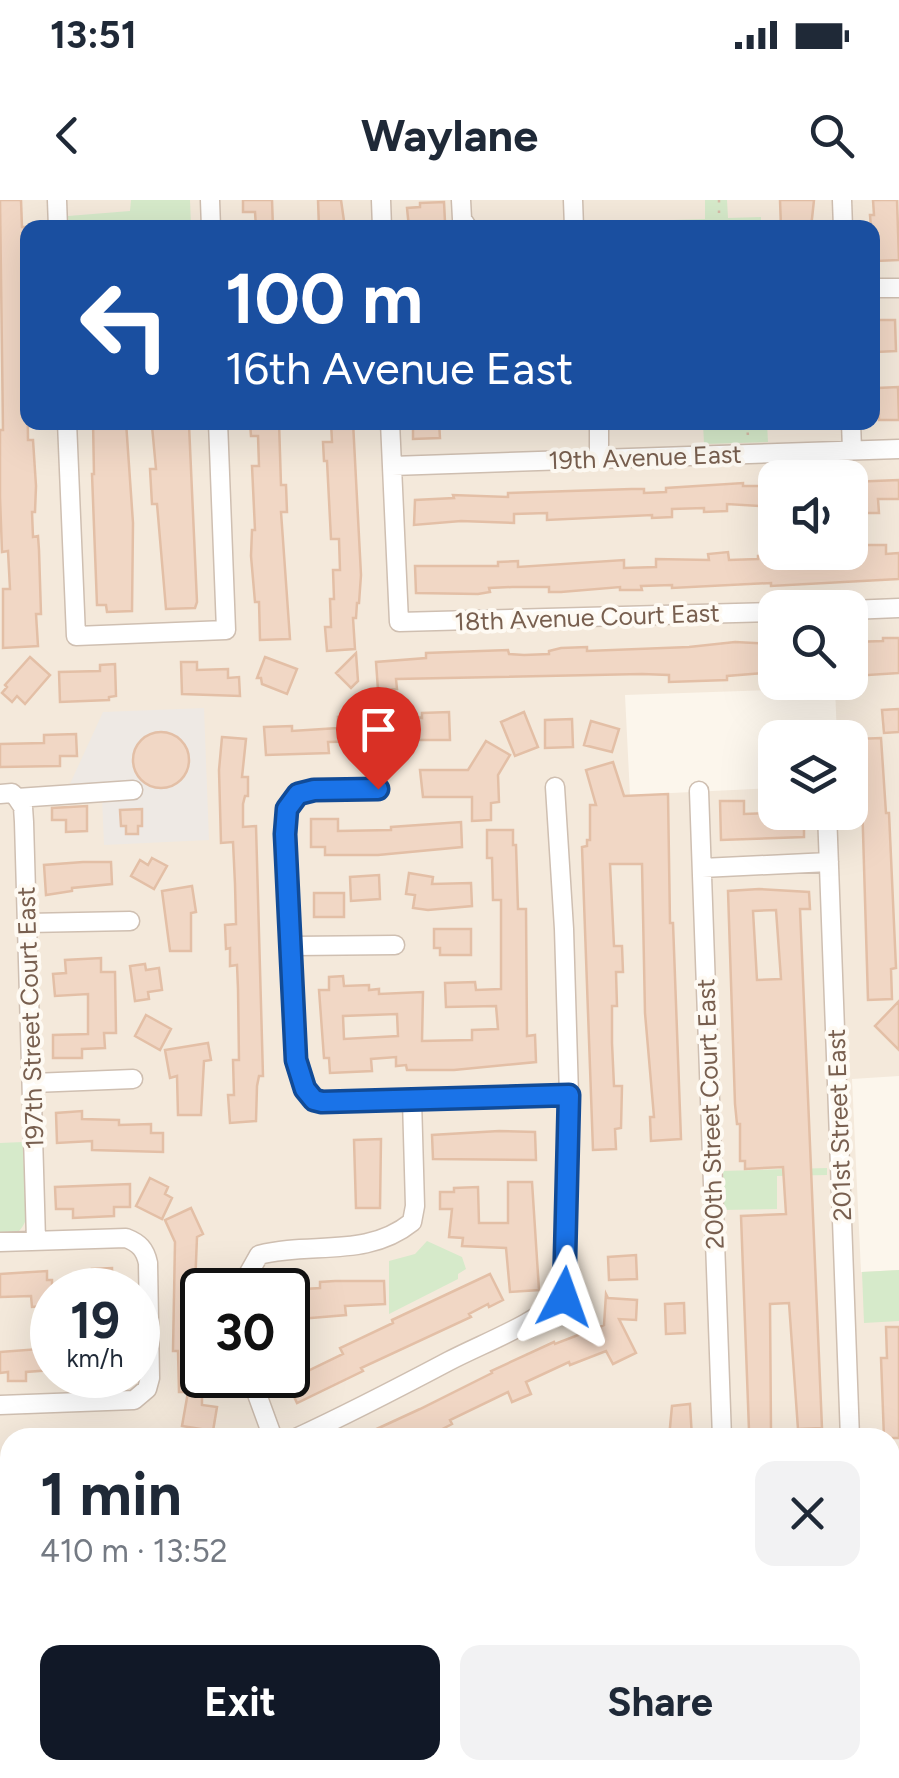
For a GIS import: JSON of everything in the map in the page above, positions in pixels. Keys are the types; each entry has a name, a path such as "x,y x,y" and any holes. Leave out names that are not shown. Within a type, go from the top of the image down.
{"street":[{"path":"67,430 76,636 226,630 218,430"},
{"path":"390,430 392,466"},
{"path":"600,430 600,459"},
{"path":"851,430 852,450"},
{"name":"19th Avenue East","path":"392,466 899,449"},
{"name":"18th Avenue Court East","path":"392,466 399,622 758,612"},
{"path":"868,609 899,608"},
{"path":"318,1428 550,1310 565,1292 569,1095 564,930 554,788"},
{"path":"378,789 314,790 298,794 287,809 296,1060 305,1089 314,1100 322,1102 569,1095"},
{"path":"9,796 133,790"},
{"name":"200th Street Court East","path":"699,791 722,1428"},
{"name":"197th Street Court East","path":"9,796 23,807 24,822 36,1240"},
{"name":"201st Street East","path":"828,830 850,1428"},
{"path":"702,868 829,862"},
{"path":"26,923 130,921"},
{"path":"293,946 395,946"},
{"path":"33,1083 133,1079"},
{"path":"252,1268 259,1255 369,1244 412,1222 412,1100"},
{"path":"0,1242 126,1238 140,1246 148,1263 150,1378 140,1397 0,1404"},
{"path":"259,1398 270,1428"}],"shaded area":[{"path":"0,200 899,200 899,1076 852,1079 861,1272 899,1270 899,1428 0,1428","holes":["758,590 868,590 868,700 835,700 836,720 868,720 868,830 758,830 758,789 630,795 625,695 758,691"]},
{"path":"204,708 209,840 104,845 102,798 69,786 103,712"}],"green space":[{"path":"131,200 190,200 191,220 68,220 68,216 130,211"},
{"path":"705,200 727,200 728,218 761,217 761,220 674,220 705,219"},
{"path":"703,430 767,430 768,442 704,444"},
{"path":"23,1142 26,1220 16,1234 0,1238 0,1143"},
{"path":"827,1168 827,1175 777,1176 777,1209 722,1210 722,1171"},
{"path":"427,1241 462,1257 466,1269 458,1274 458,1279 389,1314 389,1261 415,1254"},
{"path":"899,1270 899,1321 864,1323 862,1272"}],"building":[{"path":"0,200 21,200 20,430 28,430 28,440 33,440 33,537 38,536 41,614 36,614 38,646 3,648 3,589 10,589 8,551 2,552"},
{"path":"243,200 272,200 273,220 256,220 255,212 243,212"},
{"path":"318,200 341,200 344,220 319,220"},
{"path":"780,200 814,200 812,220 781,220"},
{"path":"873,200 897,200 899,260 880,261 880,220 870,220 870,215 874,215"},
{"path":"444,202 445,220 408,220 407,208 420,207 420,203"},
{"path":"880,320 895,320 896,351 880,352"},
{"path":"898,387 899,420 880,420 880,388"},
{"path":"93,430 127,430 133,523 132,611 107,612 106,605 97,605"},
{"path":"152,430 189,430 195,608 166,609 157,504 152,504 150,469 156,469"},
{"path":"251,430 279,430 281,485 286,485 287,512 281,512 290,639 260,640 259,602 255,602 251,556 255,530 252,466 259,466 258,436 251,436"},
{"path":"331,430 353,430 361,575 359,603 353,618 355,649 327,651 325,627 331,627 333,570 340,570 339,539 331,539 324,461 323,442 332,442"},
{"path":"413,430 440,430 440,438 413,439"},
{"path":"899,480 899,499 878,499 879,513 868,513 868,481"},
{"path":"743,483 758,486 758,506 727,504 727,511 704,512 704,508 672,509 672,517 547,520 547,513 514,514 514,523 461,521 414,525 415,500 454,498 453,495 508,497 508,493 632,489 666,492 666,488"},
{"path":"868,545 886,545 886,554 899,553 899,579 771,586 641,586 642,590 620,587 549,592 549,587 512,587 489,588 490,592 478,594 416,593 415,566 498,566 498,562 518,561 518,567 624,560 624,568 656,567 656,559 709,560 708,554 728,552 729,560 758,559 758,570 868,570"},
{"path":"899,638 899,673 868,675 868,641"},
{"path":"758,643 758,673 727,676 727,680 669,682 669,675 642,674 396,679 397,689 378,690 376,662 426,658 426,653 508,650 509,654 524,655 549,654 561,648 587,647 587,651"},
{"path":"356,653 358,681 351,688 336,673"},
{"path":"30,657 50,675 25,704 17,696 12,702 2,693 5,685"},
{"path":"265,657 297,669 287,694 257,678"},
{"path":"181,662 197,662 197,670 228,669 228,678 239,677 240,696 182,694"},
{"path":"115,664 116,696 109,700 60,702 59,672 100,671 100,665"},
{"path":"899,709 899,732 884,733 882,710"},
{"path":"393,712 422,718 422,713 449,712 450,740 412,740 411,750 396,748 398,735 389,733"},
{"path":"524,712 538,747 515,756 501,722"},
{"path":"369,716 369,741 328,742 329,753 266,755 264,727 292,726 292,731 338,728 338,717"},
{"path":"572,719 573,747 545,748 545,720"},
{"path":"591,721 619,729 612,752 584,745"},
{"path":"161,732 181,740 189,760 181,780 161,788 141,780 133,760 141,740"},
{"path":"76,734 77,756 60,756 60,766 0,767 0,744 44,743 44,735"},
{"path":"222,737 246,739 242,777 248,777 248,796 243,804 243,827 256,826 263,1076 259,1076 257,1086 256,1121 230,1123 228,1095 234,1095 233,1060 239,1060 238,989 237,965 230,966 230,948 226,949 225,925 236,924 233,842 221,843"},
{"path":"881,738 889,813 896,968 891,969 892,999 868,1000 863,830 868,830 868,739"},
{"path":"486,741 510,755 498,775 499,802 491,803 491,820 472,821 472,797 423,797 420,770 468,770"},
{"path":"613,762 624,796 668,794 681,1139 651,1141 650,1117 654,1117 645,1013 642,864 610,864 614,946 622,946 623,972 616,972 617,1006 612,1006 614,1086 622,1086 621,1128 615,1129 616,1149 593,1150 582,847 590,840 590,805 596,805 586,770"},
{"path":"720,801 744,801 744,814 758,814 758,830 804,830 804,837 721,840"},
{"path":"87,806 87,831 66,832 66,820 52,820 52,808"},
{"path":"142,809 138,834 126,834 120,810"},
{"path":"311,819 338,819 338,831 461,822 462,847 378,855 325,855 325,847 311,847"},
{"path":"487,830 513,830 518,909 526,909 527,1036 535,1035 536,1062 407,1070 406,1065 396,1066 396,1057 371,1059 372,1071 330,1073 329,1058 324,1058 319,990 329,990 329,977 343,976 344,986 369,985 369,990 379,989 379,994 423,992 422,1041 472,1040 472,1030 498,1029 496,1006 446,1007 445,983 475,982 476,990 501,989 501,900 493,900 492,858 487,858","holes":["397,1014 398,1036 344,1039 343,1016"]},
{"path":"152,858 167,866 154,889 131,876 140,860 148,865"},
{"path":"111,862 112,884 46,895 44,865"},
{"path":"409,873 433,877 432,884 471,883 472,906 413,908 415,895 406,894"},
{"path":"379,875 380,899 351,901 350,877"},
{"path":"192,886 196,912 191,913 191,951 170,951 162,891"},
{"path":"728,891 809,892 810,909 800,909 822,1428 798,1428 789,1303 770,1304 771,1428 749,1428 741,1216 786,1214 783,1167 745,1169 745,1161 740,1161 740,1124 735,1104","holes":["776,910 781,979 757,980 753,911"]},
{"path":"314,893 344,893 344,917 314,917"},
{"path":"434,929 471,929 471,955 440,955 440,948 434,948"},
{"path":"101,958 101,972 115,972 116,1033 104,1033 105,1048 82,1049 82,1058 53,1058 53,1035 88,1034 88,994 55,996 53,974 66,973 65,960"},
{"path":"145,964 146,970 159,968 162,990 148,992 149,999 135,1001 130,966"},
{"path":"899,1001 899,1050 875,1026"},
{"path":"146,1015 171,1029 160,1050 135,1036"},
{"path":"208,1043 211,1060 204,1061 201,1115 178,1115 177,1076 170,1078 165,1050"},
{"path":"82,1111 82,1119 119,1120 119,1125 151,1124 151,1133 163,1133 163,1152 92,1150 92,1141 57,1143 56,1113"},
{"path":"535,1132 536,1160 433,1159 432,1135"},
{"path":"381,1139 380,1208 356,1208 354,1140"},
{"path":"150,1178 168,1187 165,1194 172,1198 162,1219 136,1206"},
{"path":"508,1182 532,1182 539,1290 510,1292 506,1248 462,1246 463,1238 449,1237 452,1209 440,1209 440,1192 478,1187 479,1223 508,1223"},
{"path":"130,1184 130,1207 114,1207 114,1216 73,1218 73,1209 56,1209 55,1187"},
{"path":"191,1208 203,1234 197,1237 196,1268 180,1268 180,1392 178,1351 173,1351 175,1242 165,1220"},
{"path":"636,1255 637,1279 609,1280 608,1257"},
{"path":"30,1272 30,1296 0,1297 0,1274"},
{"path":"490,1274 503,1300 489,1307 488,1304 469,1314 471,1317 361,1368 363,1371 310,1397 310,1370 343,1354 340,1348 393,1323 392,1320"},
{"path":"384,1281 385,1304 345,1306 346,1315 310,1318 310,1289 320,1288 320,1282"},
{"path":"606,1294 608,1298 637,1300 636,1320 619,1319 636,1353 613,1364 606,1351 570,1365 569,1362 526,1382 531,1394 512,1402 508,1392 450,1420 452,1424 444,1428 379,1428 554,1342 604,1325"},
{"path":"684,1303 685,1333 666,1334 665,1304"},
{"path":"886,1327 899,1327 899,1428 884,1428 881,1358 887,1358"},
{"path":"30,1350 26,1381 8,1381 8,1372 0,1373 0,1352"},
{"path":"187,1398 202,1398 202,1405 217,1407 214,1428 182,1426"},
{"path":"690,1404 691,1428 670,1428 672,1406"}],"route":[{"path":"378,789 314,790 298,794 287,809 296,1060 301,1080 314,1100 331,1103 569,1095 564,1297"}]}
